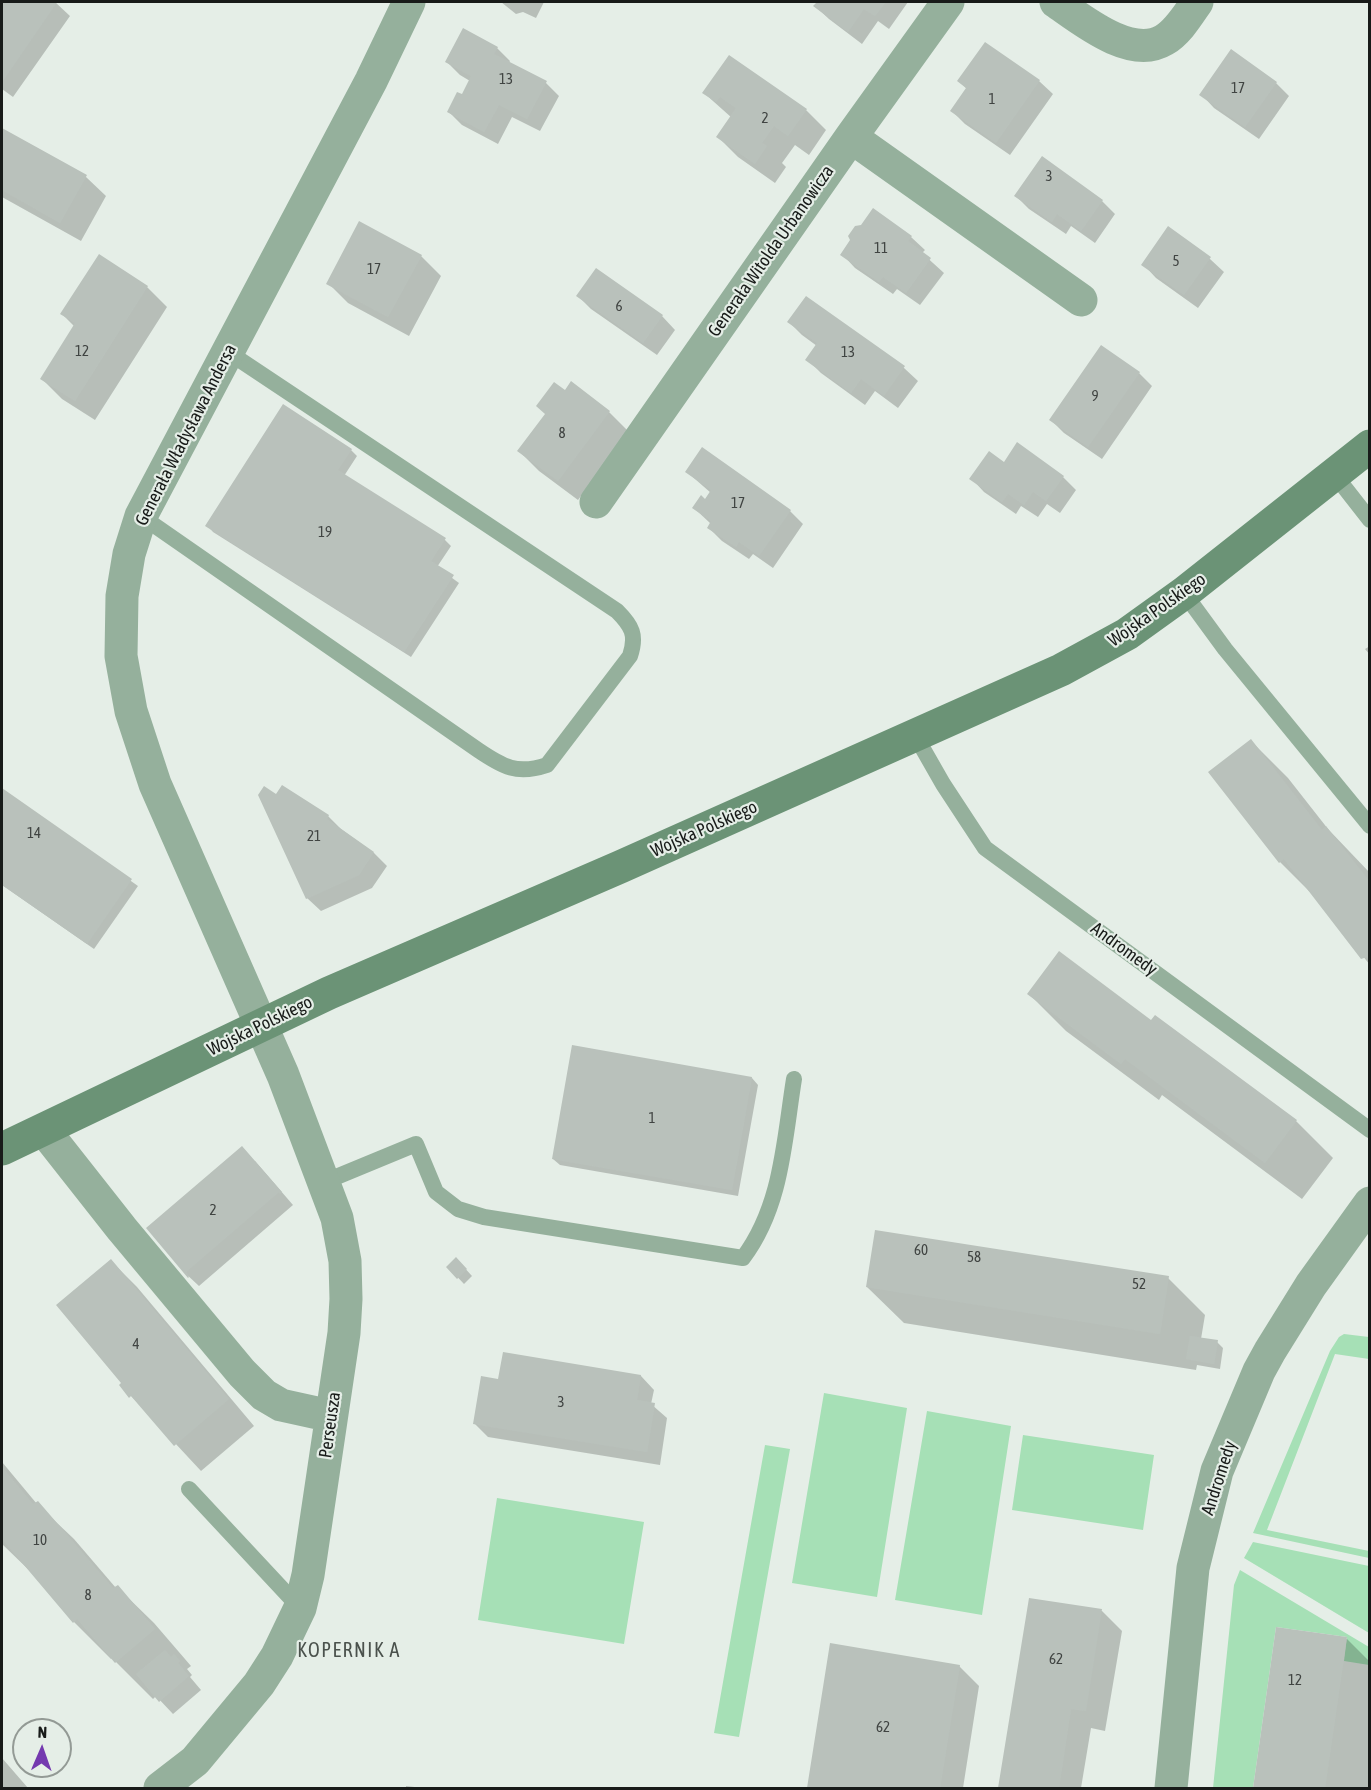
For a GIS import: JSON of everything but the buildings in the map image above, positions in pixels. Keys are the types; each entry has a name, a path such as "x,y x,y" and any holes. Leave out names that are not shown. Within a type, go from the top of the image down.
{"street":[{"name":"Generała Władysława Andersa","path":"261,1026 155,784 131,711 121,656 122,597 129,554 141,516 366,92 409,2"},
{"name":"Generała Witolda Urbanowicza","path":"596,502 948,2"},
{"path":"1056,2 1101,32 1126,43 1147,45 1163,41 1175,31 1197,2"},
{"path":"851,137 1081,300"},
{"name":"Wojska Polskiego","path":"2,1149 329,993 621,867 1061,670 1127,634 1184,594 1370,446"},
{"name":"Perseusza","path":"160,1788 195,1761 259,1684 277,1656 300,1608 308,1575 344,1333 345,1261 337,1218 283,1075 261,1026"},
{"path":"44,1130 174,1292 242,1373 264,1395 281,1405 331,1416"},
{"name":"Andromedy","path":"1171,1788 1193,1568 1217,1471 1259,1371 1311,1286 1370,1203"}],"lane":[{"path":"141,516 494,761 512,769 530,771 547,765 630,656 634,643 631,629 617,610 228,352"},
{"path":"1334,474 1370,520"},
{"path":"1184,594 1225,649 1370,826"},
{"name":"Andromedy","path":"915,735 985,848 1370,1130"},
{"path":"324,1182 416,1144 436,1192 458,1209 484,1217 743,1258 762,1228 776,1192 794,1079"},
{"path":"189,1489 300,1608"}],"green space":[{"path":"1344,1334 1369,1337 1369,1359 1335,1354 1267,1530 1369,1551 1369,1558 1253,1533 1330,1351 1339,1337"},
{"path":"824,1393 907,1408 877,1597 792,1583"},
{"path":"927,1411 1011,1426 982,1615 895,1600"},
{"path":"1023,1435 1154,1455 1143,1530 1012,1510"},
{"path":"765,1445 790,1449 739,1737 714,1733"},
{"path":"497,1498 644,1522 624,1644 478,1620"},
{"path":"1253,1542 1369,1566 1369,1633 1244,1558"},
{"path":"1240,1570 1369,1647 1369,1665 1344,1661 1347,1637 1276,1627 1253,1788 1213,1788 1234,1585"}],"district":[{"name":"KOPERNIK A","path":"349,1651"}]}
